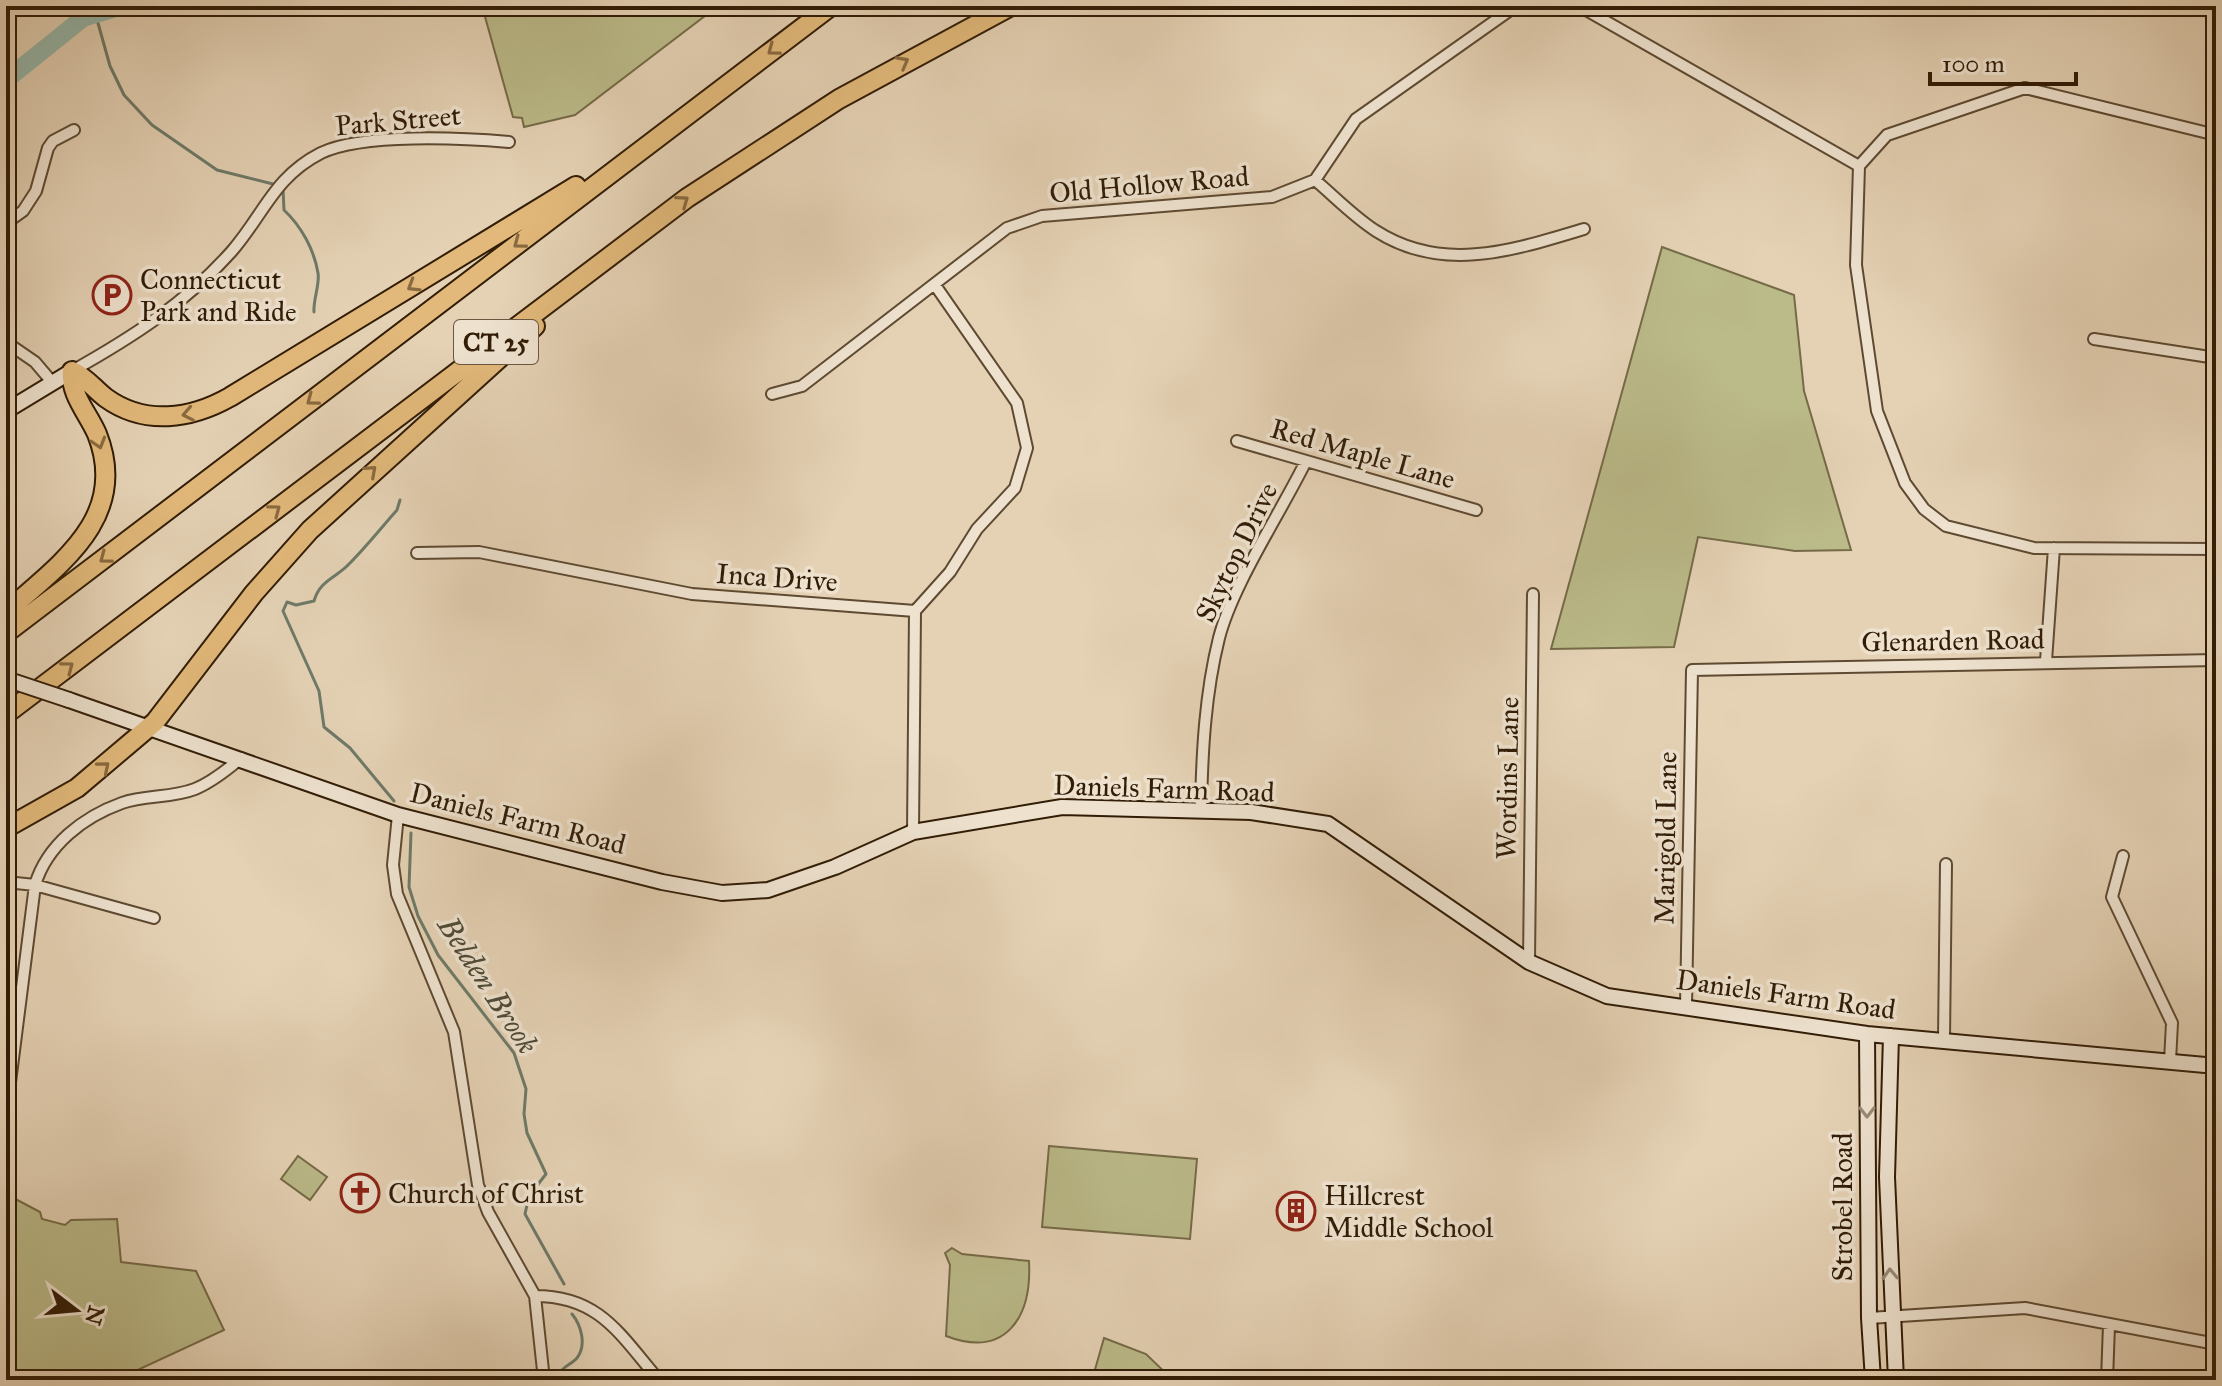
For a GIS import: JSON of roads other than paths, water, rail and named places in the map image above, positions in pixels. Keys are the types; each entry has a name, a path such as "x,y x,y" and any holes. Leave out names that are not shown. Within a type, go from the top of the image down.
{"highway":[{"name":"CT 25","path":"6,633 831,6"},
{"name":"CT 25","path":"6,714 657,220 839,99 1011,6"},
{"path":"72,371 115,403 135,412 173,417 209,409 536,211 715,94"},
{"path":"6,828 77,788 149,727 262,582 330,509 657,220"},
{"path":"6,612 76,548 97,517 103,500 102,452 72,386 72,371"}],"main road":[{"name":"Park Street","path":"6,411 72,371"},
{"name":"Daniels Farm Road","path":"6,679 398,815 662,882 722,893 768,890 835,867 913,832 1062,807 1201,809 1328,824 1529,962 1607,996 1867,1034 2216,1066"},
{"name":"Strobel Road","path":"1867,1034 1869,1318 1873,1380"},
{"name":"Strobel Road","path":"1891,1036 1887,1177 1896,1380"}],"street":[{"path":"1516,6 1356,119 1315,180 1375,231 1405,246 1436,256 1487,255 1584,229"},
{"path":"1579,6 1859,166"},
{"path":"2216,135 2025,88 1887,135 1859,166 1858,293 1877,411 1905,483 1924,509 1946,526 1999,542 2054,548 2216,549"},
{"path":"6,223 23,211 36,191 53,141 74,130"},
{"name":"Park Street","path":"72,371 128,339 179,303 234,249 278,185 323,152 342,147 411,141 509,142"},
{"name":"Old Hollow Road","path":"772,394 802,386 1007,228 1042,216 1257,199 1315,180"},
{"path":"913,832 915,611 950,572 977,529 1015,488 1027,448 1017,403 935,285"},
{"path":"2094,339 2216,358"},
{"path":"6,342 35,362 52,382"},
{"name":"Red Maple Lane","path":"1237,441 1476,510"},
{"name":"Skytop Drive","path":"1201,809 1202,759 1220,637 1244,581 1306,461"},
{"path":"2046,661 2054,548"},
{"name":"Inca Drive","path":"417,553 479,552 692,594 915,611"},
{"name":"Wordins Lane","path":"1529,962 1533,594"},
{"name":"Glenarden Road","path":"1692,670 2216,660"},
{"name":"Marigold Lane","path":"1686,1006 1692,670"},
{"path":"6,1114 35,885 49,855 78,827 124,802 196,789 241,758"},
{"path":"398,815 393,865 397,894 454,1032 478,1185 488,1212 535,1296 544,1380"},
{"path":"2123,856 2112,897 2172,1023 2170,1061"},
{"path":"1944,1039 1946,864"},
{"path":"6,882 35,885 154,918"},
{"path":"535,1296 574,1300 599,1312 659,1380"},
{"path":"1869,1318 2025,1308 2216,1344"},
{"path":"2107,1380 2109,1325"}],"waterway":[{"path":"6,80 83,18 123,6"},
{"path":"621,6 643,12 645,6"},
{"name":"Belden Brook","path":"96,16 110,66 124,95 152,125 217,170 277,185"},
{"name":"Belden Brook","path":"283,188 284,210 306,238 316,264 318,277 314,312"},
{"name":"Belden Brook","path":"394,801 350,748 324,727 319,691 283,611 287,602 296,605 314,601 324,584 349,564 397,510 400,500"},
{"name":"Belden Brook","path":"411,833 409,887 418,916 438,955 514,1053 526,1089 524,1114 527,1133 546,1174 529,1196 525,1214 564,1284"},
{"name":"Belden Brook","path":"562,1380 561,1371 577,1358 582,1347 580,1329 572,1314"}],"place":[{"name":"Connecticut Park and Ride","path":"112,295"},
{"name":"Church of Christ","path":"360,1193"},
{"name":"Hillcrest Middle School","path":"1296,1211"}]}
